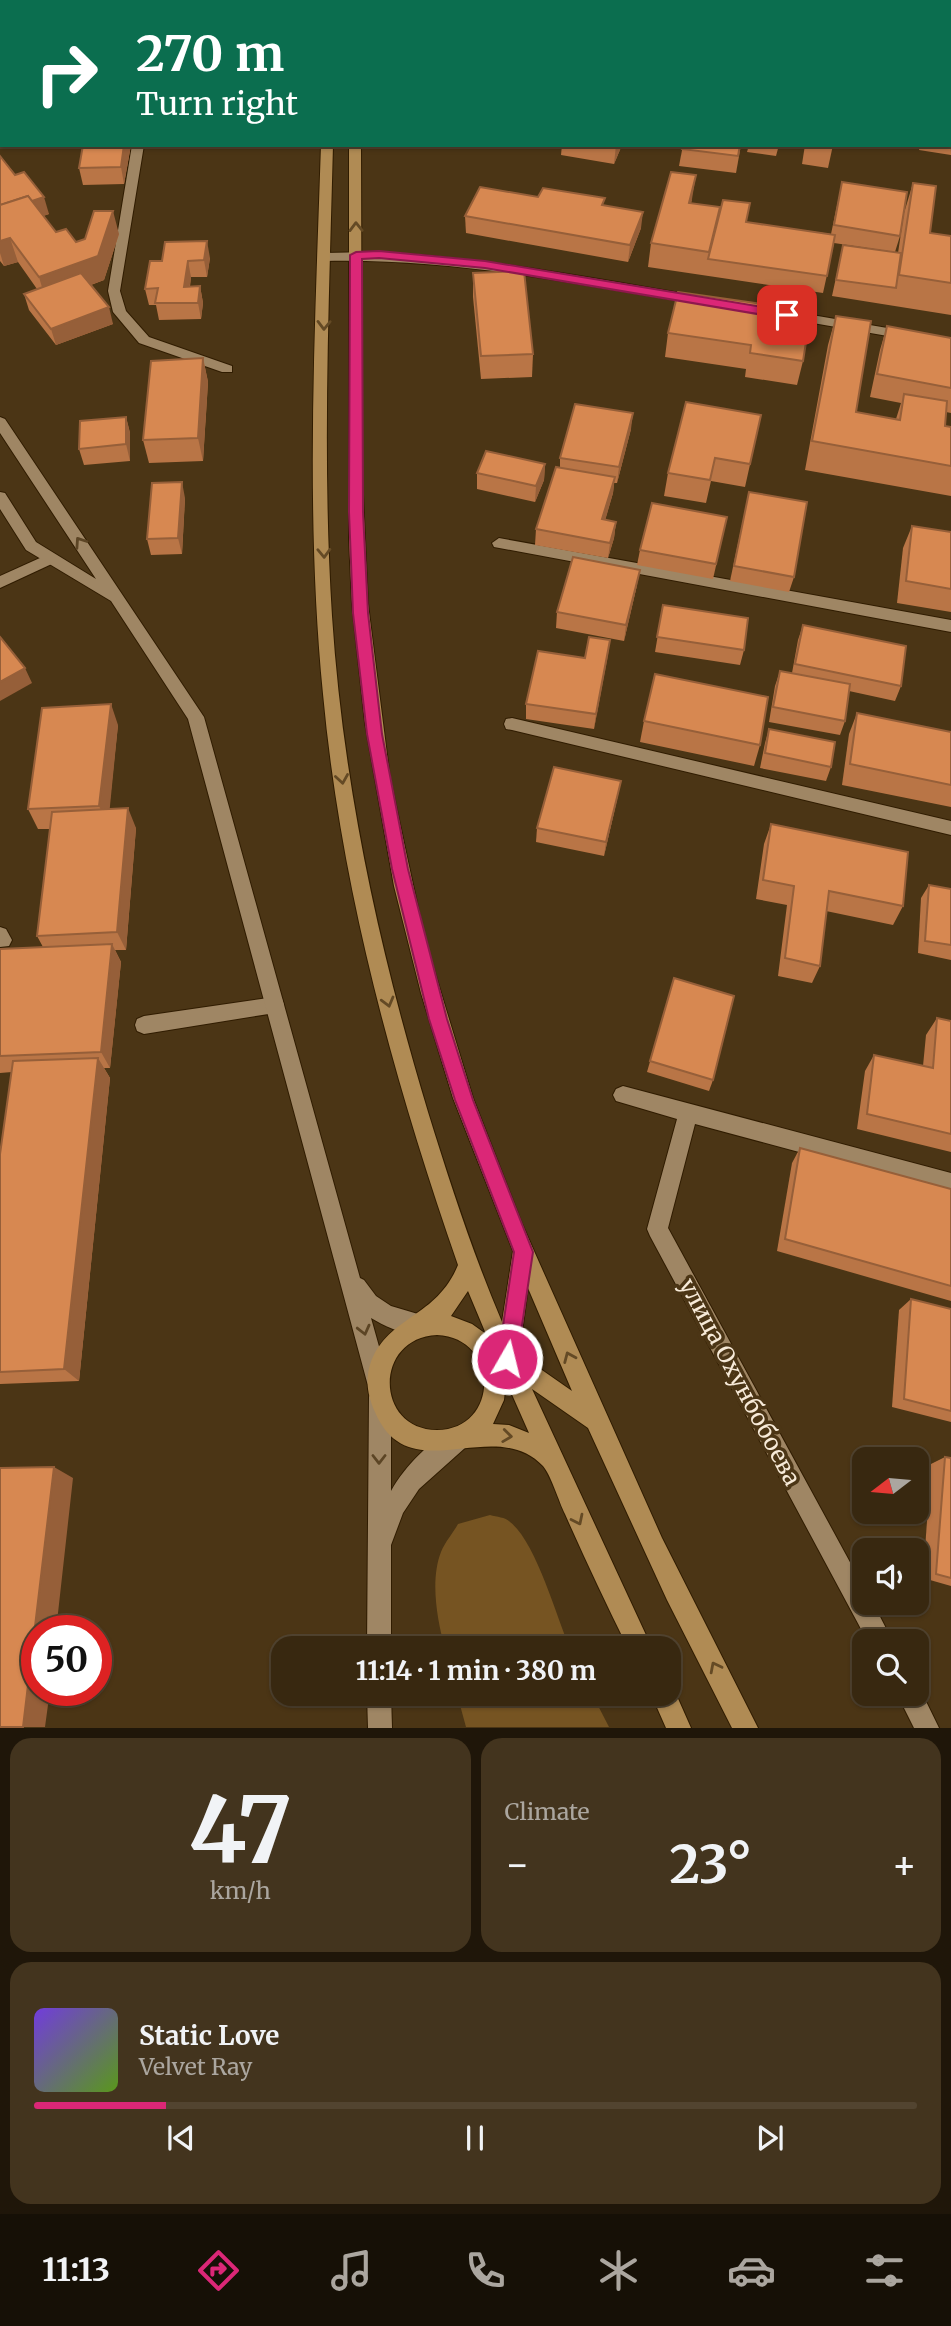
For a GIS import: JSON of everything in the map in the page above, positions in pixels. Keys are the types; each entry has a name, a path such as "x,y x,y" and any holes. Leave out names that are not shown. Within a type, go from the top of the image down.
{"main road":[{"path":"327,147 323,538 327,639 340,771 365,915 409,1079 469,1265 550,1458 634,1636"},
{"path":"355,147 356,512 360,613 374,734 400,869 438,1019 464,1100 523,1252 638,1516 746,1727"},
{"path":"458,1439 474,1428 487,1412 507,1359 523,1252"},
{"path":"469,1265 451,1302 438,1315 402,1335 389,1350 381,1370 380,1391 384,1408 393,1424 407,1435 423,1442 440,1444 487,1434 518,1437 550,1458"},
{"path":"420,1325 439,1322 458,1326 596,1420"},
{"path":"474,1336 487,1352 493,1371 494,1392"},
{"path":"669,1706 679,1727"}],"street":[{"path":"138,147 114,291 120,312 144,340 227,369"},
{"path":"324,257 379,254 485,265 718,304"},
{"path":"773,313 951,342"},
{"path":"0,422 196,718 380,1391 379,1636"},
{"path":"0,497 31,546 118,599"},
{"path":"499,543 951,626"},
{"path":"0,582 51,558"},
{"path":"512,724 951,828"},
{"path":"144,1025 275,1005"},
{"path":"623,1095 951,1183"},
{"name":"улица Охунбобоева","path":"688,1112 657,1229 874,1629"},
{"path":"349,1270 359,1292 375,1310 394,1320 420,1325"},
{"path":"379,1557 388,1524 401,1493 426,1463 458,1439"},
{"path":"379,1706 380,1727"},
{"path":"916,1706 928,1727"}],"shaded area":[{"path":"490,1515 508,1520 519,1532 537,1562 565,1636 442,1636 437,1613 436,1575 441,1552 458,1524"},
{"path":"460,1706 598,1706 609,1727 466,1727"}],"building":[{"path":"83,147 124,147 121,167 79,168"},
{"path":"682,147 740,147 738,156"},
{"path":"0,156 15,175 24,172 44,197 32,201 28,196 0,205"},
{"path":"671,172 696,175 689,203 720,207 709,252 651,243"},
{"path":"842,182 907,192 900,236 834,225"},
{"path":"913,183 936,186 930,233 951,236 951,283 899,275"},
{"path":"480,187 538,197 543,188 605,198 602,205 643,212 630,245 465,216"},
{"path":"28,196 56,232 66,229 76,242 85,239 94,211 113,211 98,256 39,277 10,238 0,241 0,205"},
{"path":"723,200 750,203 746,222 835,235 827,276 708,259"},
{"path":"207,241 204,260 188,261 184,287 200,286 198,303 155,303 158,288 145,289 150,261 162,261 165,242"},
{"path":"843,245 901,253 896,288 836,280"},
{"path":"524,271 533,354 481,356 473,273"},
{"path":"81,273 109,307 51,329 24,294"},
{"path":"678,292 811,311 803,361 750,353 751,345 668,333"},
{"path":"836,316 871,321 856,412 900,420 904,394 947,401 945,426 951,427 951,466 812,441"},
{"path":"887,326 951,338 951,388 877,374"},
{"path":"203,358 198,438 143,440 151,361"},
{"path":"686,402 761,415 750,464 715,458 710,480 668,473"},
{"path":"575,404 633,413 619,467 560,458"},
{"path":"126,417 126,444 79,449 80,421"},
{"path":"486,451 545,464 536,486 477,473"},
{"path":"556,467 615,477 602,519 616,522 610,543 536,529"},
{"path":"182,482 178,538 147,539 152,483"},
{"path":"749,492 807,502 794,577 734,566"},
{"path":"652,503 727,517 716,564 640,550"},
{"path":"912,526 951,532 951,589 906,581"},
{"path":"573,557 640,570 626,625 557,612"},
{"path":"663,605 748,618 744,650 657,637"},
{"path":"803,625 906,646 901,686 795,664"},
{"path":"0,637 25,668 0,682"},
{"path":"589,637 610,640 596,714 526,704 538,651 585,658"},
{"path":"780,671 850,684 845,721 773,707"},
{"path":"655,674 768,697 760,745 644,721"},
{"path":"111,704 99,806 28,809 42,708"},
{"path":"857,713 951,732 951,785 850,764"},
{"path":"769,729 835,742 831,767 765,753"},
{"path":"554,767 621,781 606,842 537,828"},
{"path":"128,808 117,932 37,936 52,812"},
{"path":"771,824 908,852 903,906 829,891 820,966 785,958 794,886 763,880"},
{"path":"929,885 951,889 951,945 925,941"},
{"path":"112,944 101,1052 0,1056 0,949"},
{"path":"674,978 734,996 713,1080 650,1061"},
{"path":"937,1018 951,1021 951,1134 867,1114 874,1055 933,1068"},
{"path":"98,1058 64,1369 0,1372 0,1154 13,1061"},
{"path":"800,1148 951,1189 951,1286 785,1239"},
{"path":"911,1299 951,1309 951,1411 904,1399"},
{"path":"945,1457 951,1458 951,1578 936,1574"},
{"path":"54,1467 36,1615 21,1615 21,1706 26,1706 23,1727 0,1727 0,1468"}],"route":[{"path":"507,1359 523,1252 464,1100 438,1019 400,869 374,734 360,613 356,512 356,255 379,254 485,265 787,315"}]}
